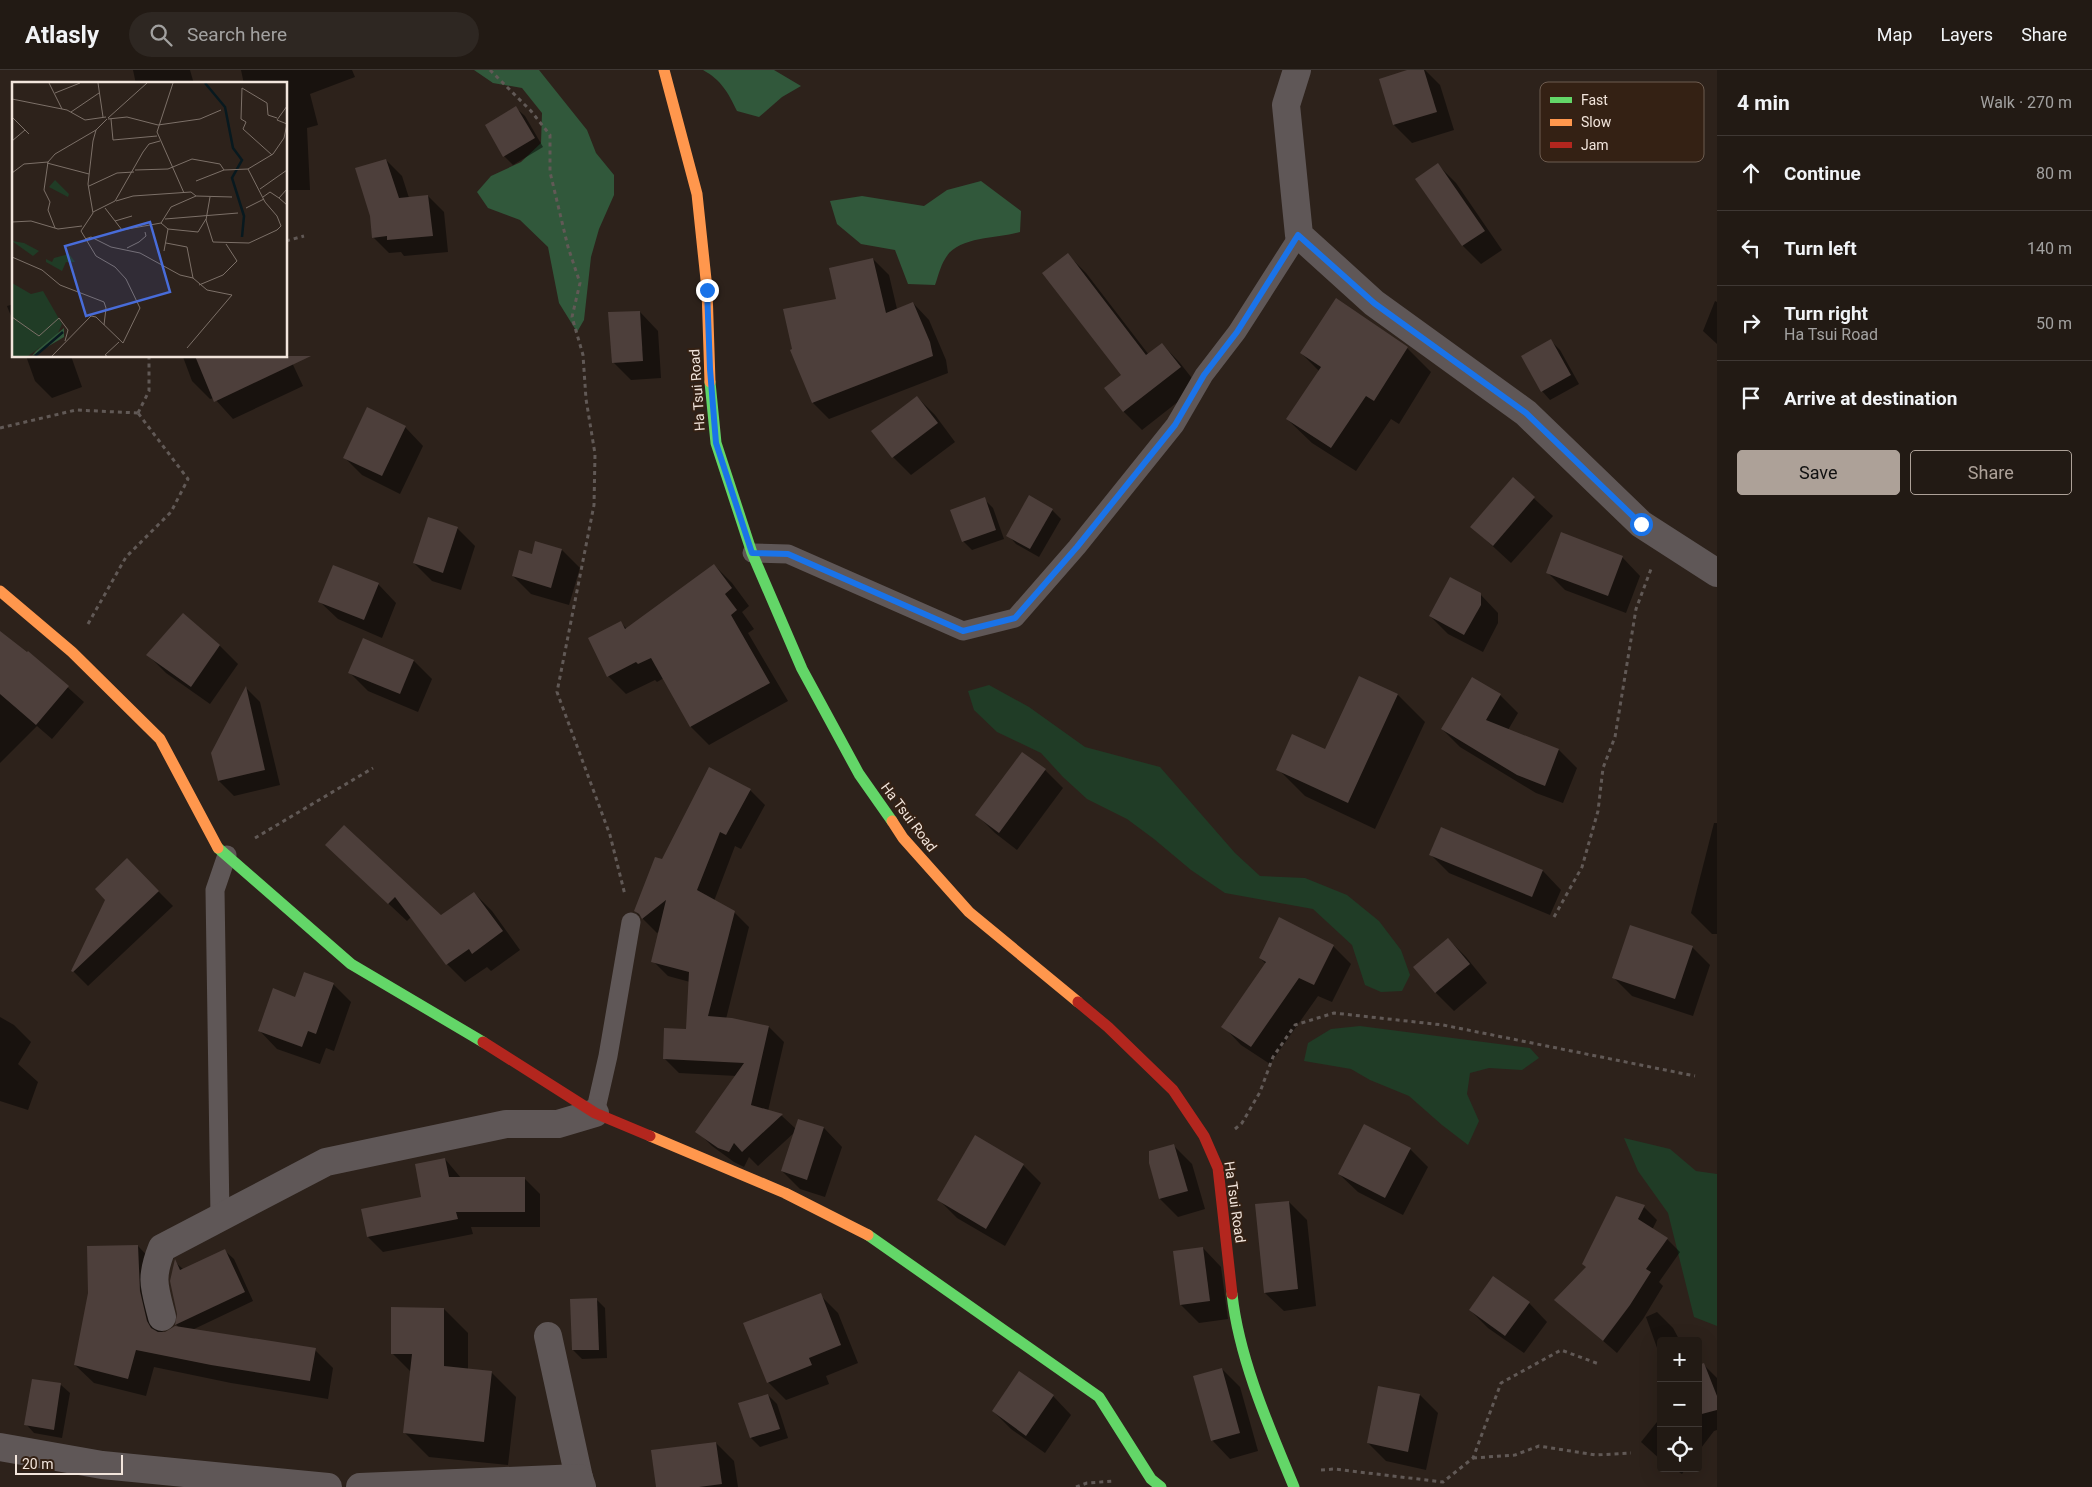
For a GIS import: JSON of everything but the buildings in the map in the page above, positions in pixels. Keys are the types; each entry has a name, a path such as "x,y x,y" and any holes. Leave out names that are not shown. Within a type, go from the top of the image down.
{"street":[{"name":"Ha Tsui Road","path":"664,70 697,194 707,290 710,369 716,443 752,553 802,669 859,774 903,838 969,912 1108,1027 1166,1084 1204,1136 1218,1168 1234,1317 1261,1407 1294,1487"},
{"path":"1297,70 1286,104 1298,235 1374,303 1526,413 1641,524 1717,573"},
{"path":"0,592 72,652 160,739 218,849 351,964 509,1057 595,1113 785,1193 871,1236 1099,1397 1151,1479 1161,1487"},
{"path":"162,1317 154,1285 154,1267 162,1248 326,1162 506,1124 558,1124 595,1113"},
{"path":"360,1487 581,1483 548,1336"},
{"path":"0,1447 102,1465 328,1487"}],"lane":[{"path":"752,553 788,554 963,631 1015,618 1077,547 1175,425 1204,375 1237,332 1298,235"},
{"path":"220,1217 215,890 227,855"},
{"path":"595,1113 608,1056 631,922"}],"path":[{"path":"490,70 531,111 550,135 550,172 568,246 580,283 572,317 583,355 586,399 595,454 594,505 557,692 610,835 631,922"},
{"path":"288,240 304,236"},
{"path":"138,413 149,392 149,358"},
{"path":"0,428 76,410 138,413"},
{"path":"72,652 126,557 171,512 188,479 138,413"},
{"path":"1554,917 1582,867 1598,811 1603,768 1615,737 1636,609 1649,573 1669,543"},
{"path":"227,855 373,768"},
{"path":"1204,1136 1226,1135 1242,1123 1260,1092 1272,1057 1295,1025 1334,1013 1443,1025 1695,1076"},
{"path":"1288,1472 1334,1469 1443,1482 1473,1458 1501,1383 1561,1350 1598,1364"},
{"path":"1473,1458 1515,1455 1539,1446 1596,1455 1631,1453"}],"green space":[{"path":"474,70 539,70 587,130 596,153 614,175 614,195 599,229 591,257 584,320 577,332 559,303 548,247 520,220 488,208 477,192 491,176 521,162 541,143 542,113 522,88 493,83"},
{"path":"703,70 774,70 801,86 782,97 759,117 737,111 723,87 715,78"},
{"path":"981,181 1021,211 1020,232 968,242 959,246 945,259 935,285 908,284 895,250 861,244 837,224 830,201 862,196 924,206 947,190"},
{"path":"989,685 1029,707 1085,747 1160,767 1235,853 1260,876 1305,878 1347,895 1379,921 1401,950 1410,975 1402,991 1381,992 1365,985 1352,945 1313,909 1225,893 1191,870 1127,819 1087,799 1041,753 997,732 974,710 968,691"},
{"path":"1360,1026 1530,1048 1539,1058 1522,1070 1489,1068 1470,1073 1467,1094 1479,1121 1468,1145 1409,1096 1370,1080 1351,1069 1304,1061 1308,1043 1331,1029"},
{"path":"1624,1138 1670,1149 1696,1171 1717,1174 1717,1326 1694,1317 1668,1213 1638,1171"}],"traffic: fast":[{"path":"710,382 716,443 752,553 802,669 859,774 892,821"},
{"path":"218,848 351,964 483,1042"},
{"path":"868,1235 1099,1397 1151,1479 1161,1487"},
{"path":"1232,1294 1241,1343 1248,1368 1265,1417 1294,1487"}],"traffic: slow":[{"path":"664,70 697,194 707,289 710,382"},
{"path":"0,591 72,652 160,739 218,848"},
{"path":"892,821 903,838 969,912 1078,1002"},
{"path":"650,1136 785,1193 868,1235"}],"traffic: jam":[{"path":"1078,1002 1108,1027 1173,1090 1204,1136 1218,1168 1232,1294"},
{"path":"483,1042 595,1113 650,1136"}],"route":[{"path":"707,290 710,369 716,443 752,553 788,554 963,631 1015,618 1077,547 1175,425 1204,375 1237,332 1298,235 1374,303 1526,413 1641,524"}]}
